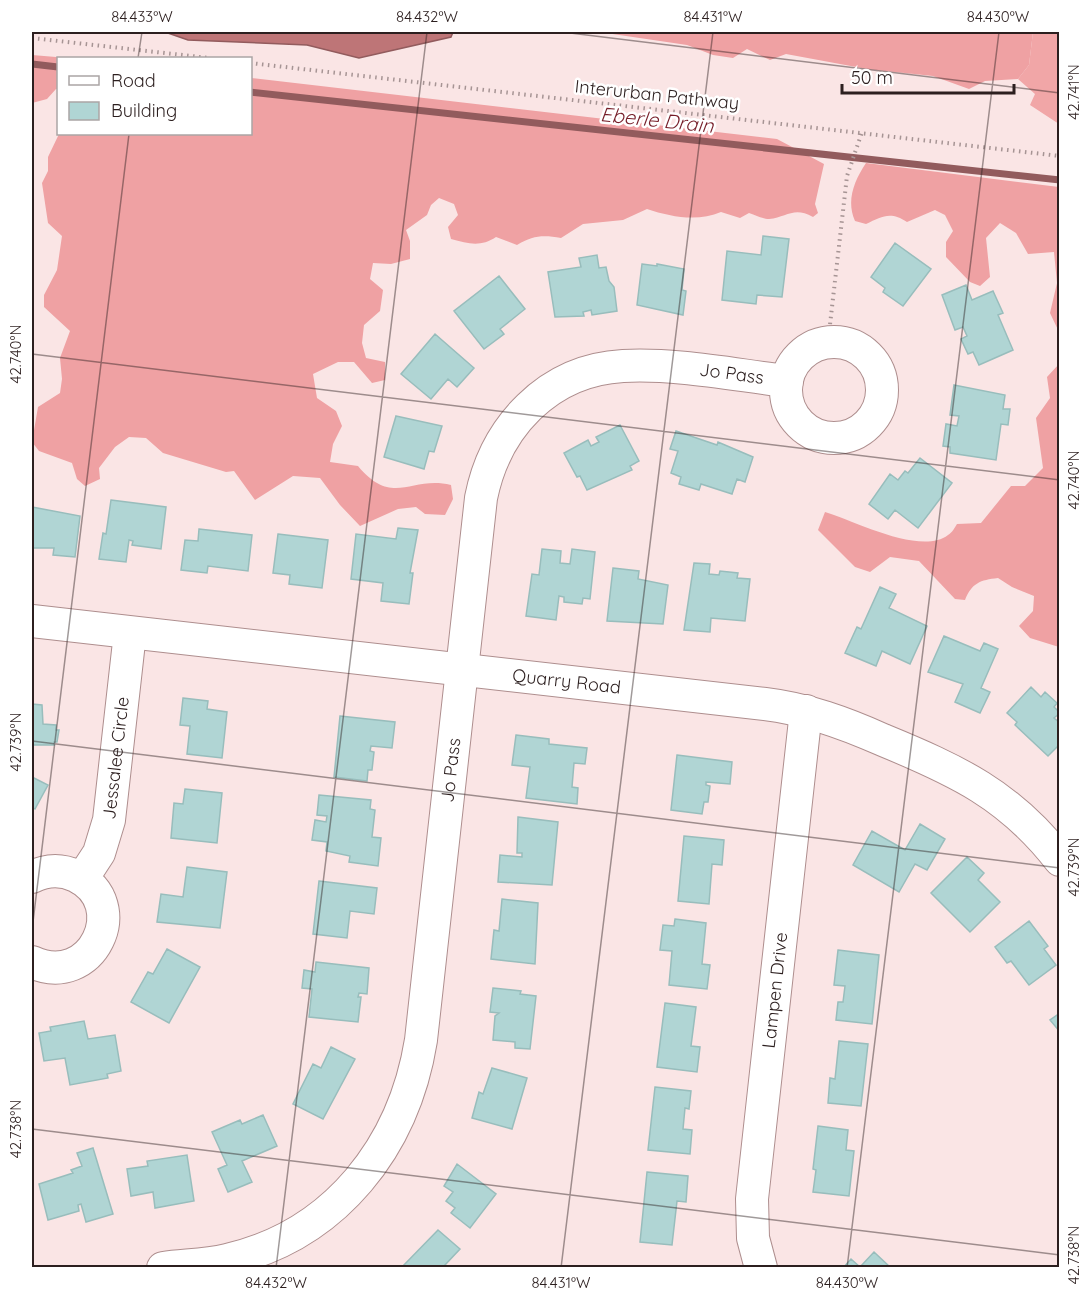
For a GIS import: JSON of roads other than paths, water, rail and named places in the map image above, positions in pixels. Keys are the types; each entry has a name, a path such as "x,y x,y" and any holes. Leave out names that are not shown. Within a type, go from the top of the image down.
{"street":[{"name":"Jo Pass","path":"828,342 856,347 875,364 880,375 882,400 870,422 849,436 830,437 812,433 793,416 788,404 787,381 798,357 808,349 828,342"},
{"name":"Jo Pass","path":"163,1268 199,1266 256,1252 308,1225 352,1188 370,1167 399,1119 417,1067 421,1040 485,478 501,441 526,409 558,385 578,376 622,366 645,366 787,381"},
{"name":"Quarry Road","path":"32,621 765,704 806,711 936,762 976,783 1029,824 1059,860"},
{"name":"Jessalee Circle","path":"82,879 99,853 109,820 130,633"},
{"name":"Lampen Drive","path":"761,1268 753,1238 752,1199 806,711"},
{"path":"32,877 55,871 69,873 82,879 99,900 103,913 99,941 80,961 67,967 53,968 32,962"}],"waterway":[{"name":"Eberle Drain","path":"32,64 57,67"},
{"name":"Eberle Drain","path":"252,92 1060,180"}]}
